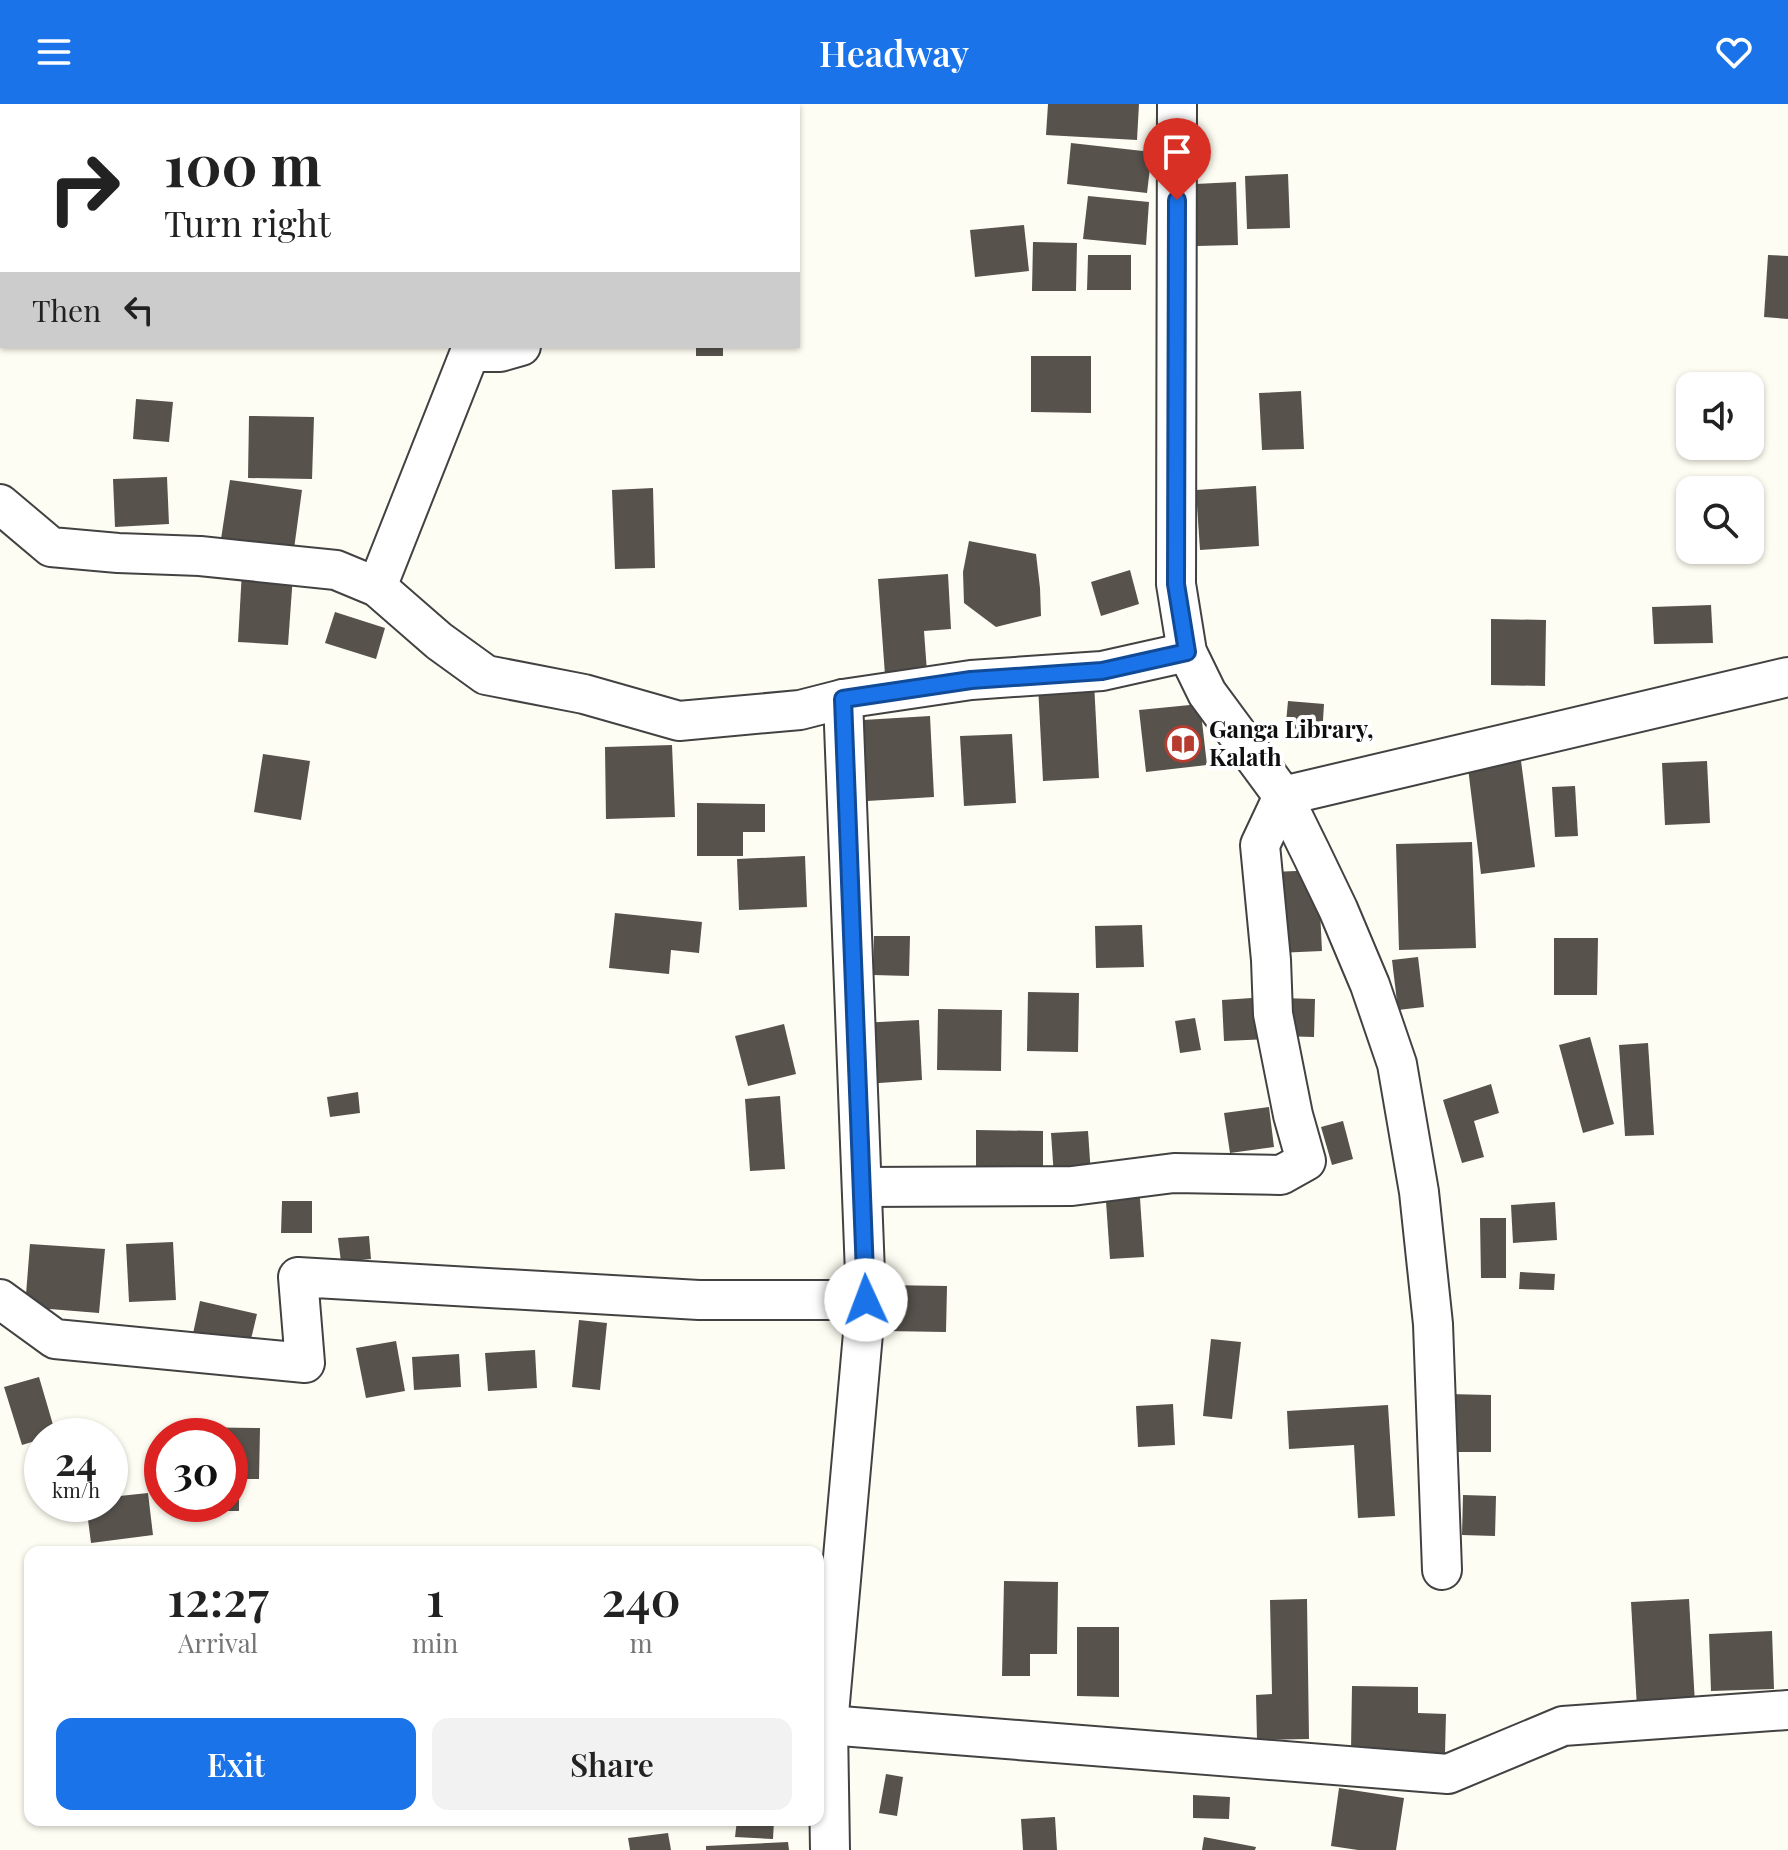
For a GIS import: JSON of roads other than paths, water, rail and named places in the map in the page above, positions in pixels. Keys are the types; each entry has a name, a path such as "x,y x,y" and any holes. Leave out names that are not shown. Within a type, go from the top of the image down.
{"street":[{"path":"1177,104 1176,584 1187,652 1207,693 1283,796 1338,909 1370,985 1397,1064 1419,1192 1433,1324 1442,1570"},
{"path":"377,587 470,352 500,352 514,348"},
{"path":"0,504 51,547 200,556 336,570 377,587 439,641 486,675 584,694 679,721 800,710 843,699 971,680 1102,671 1187,652"},
{"path":"1283,796 1788,677"},
{"path":"830,1850 828,1725 866,1300 843,699"},
{"path":"862,1187 1072,1186 1174,1173 1281,1175 1306,1161 1293,1115 1273,1014 1260,845 1283,796"},
{"path":"0,1299 55,1339 305,1363 298,1277 699,1300 866,1300"},
{"path":"828,1725 1448,1774 1563,1726 1788,1710"}],"place":[{"name":"Ganga Library, Kalath","path":"1183,744"}]}
